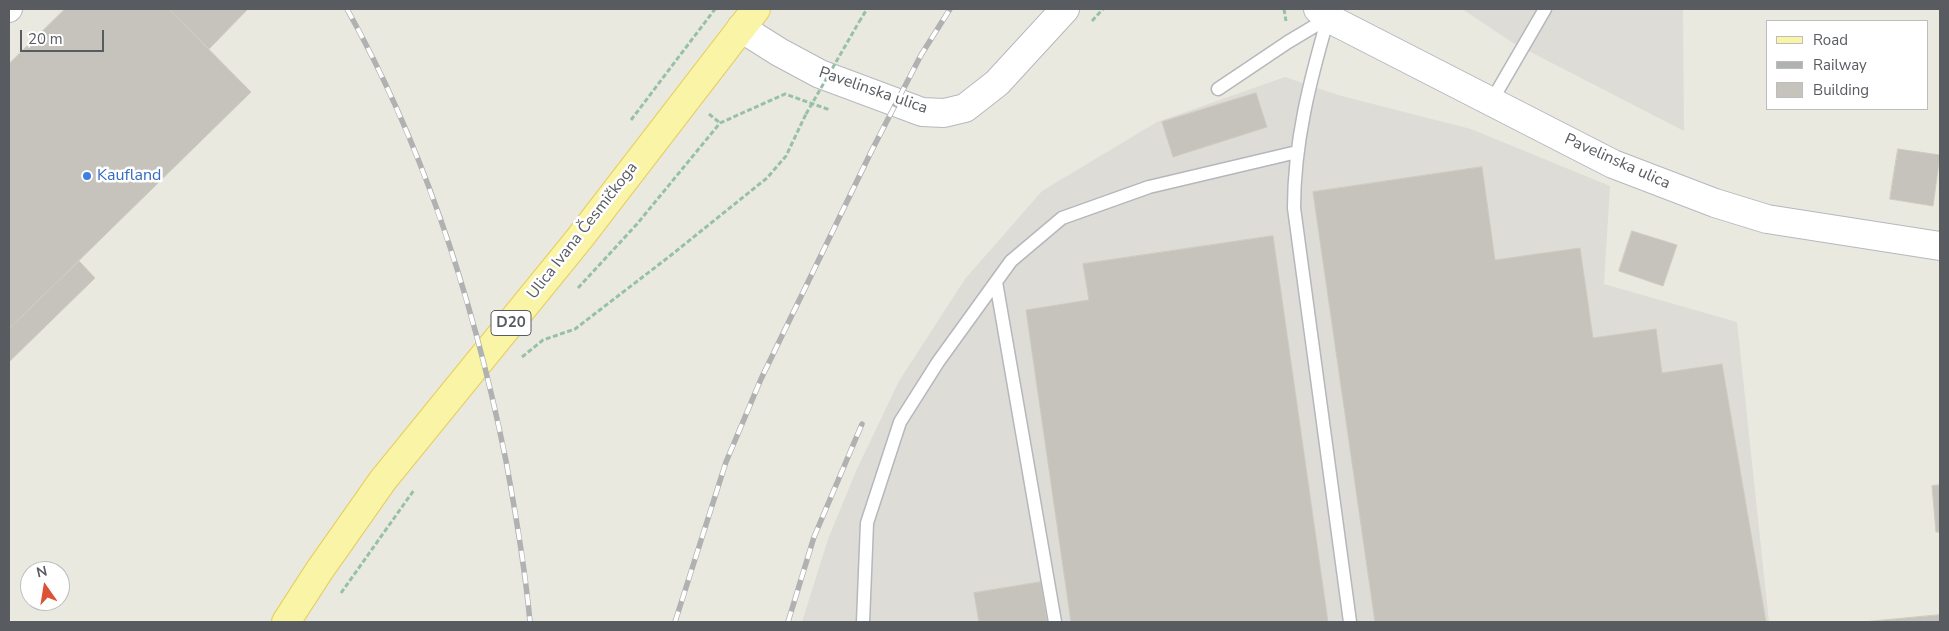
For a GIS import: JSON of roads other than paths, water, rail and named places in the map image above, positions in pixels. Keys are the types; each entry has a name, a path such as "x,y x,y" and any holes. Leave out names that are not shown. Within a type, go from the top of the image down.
{"main road":[{"name":"Pavelinska ulica","path":"748,18 779,52 820,74 922,112 944,113 965,108 996,83 1065,9"},
{"name":"Pavelinska ulica","path":"1323,13 1613,164 1714,203 1766,219 1940,246"},
{"name":"Ulica Ivana Česmičkoga","path":"286,622 319,571 383,480 579,239 748,18"}],"lane":[{"path":"1492,102 1545,9"},
{"path":"1218,89 1288,42 1323,13"},
{"path":"1323,13 1308,84 1294,180 1294,208 1350,622"},
{"path":"863,622 866,523 900,422 938,362 1011,261 1062,218 1149,187 1298,152"},
{"path":"996,282 1055,622"}],"railway":[{"path":"347,9 375,62 400,116 444,229 462,287 479,345 506,461 526,582 530,622"},
{"path":"675,622 726,462 761,379 872,150 921,55 950,9"},
{"path":"788,622 814,537 862,424"}],"place":[{"name":"Kaufland","path":"87,176"}]}
